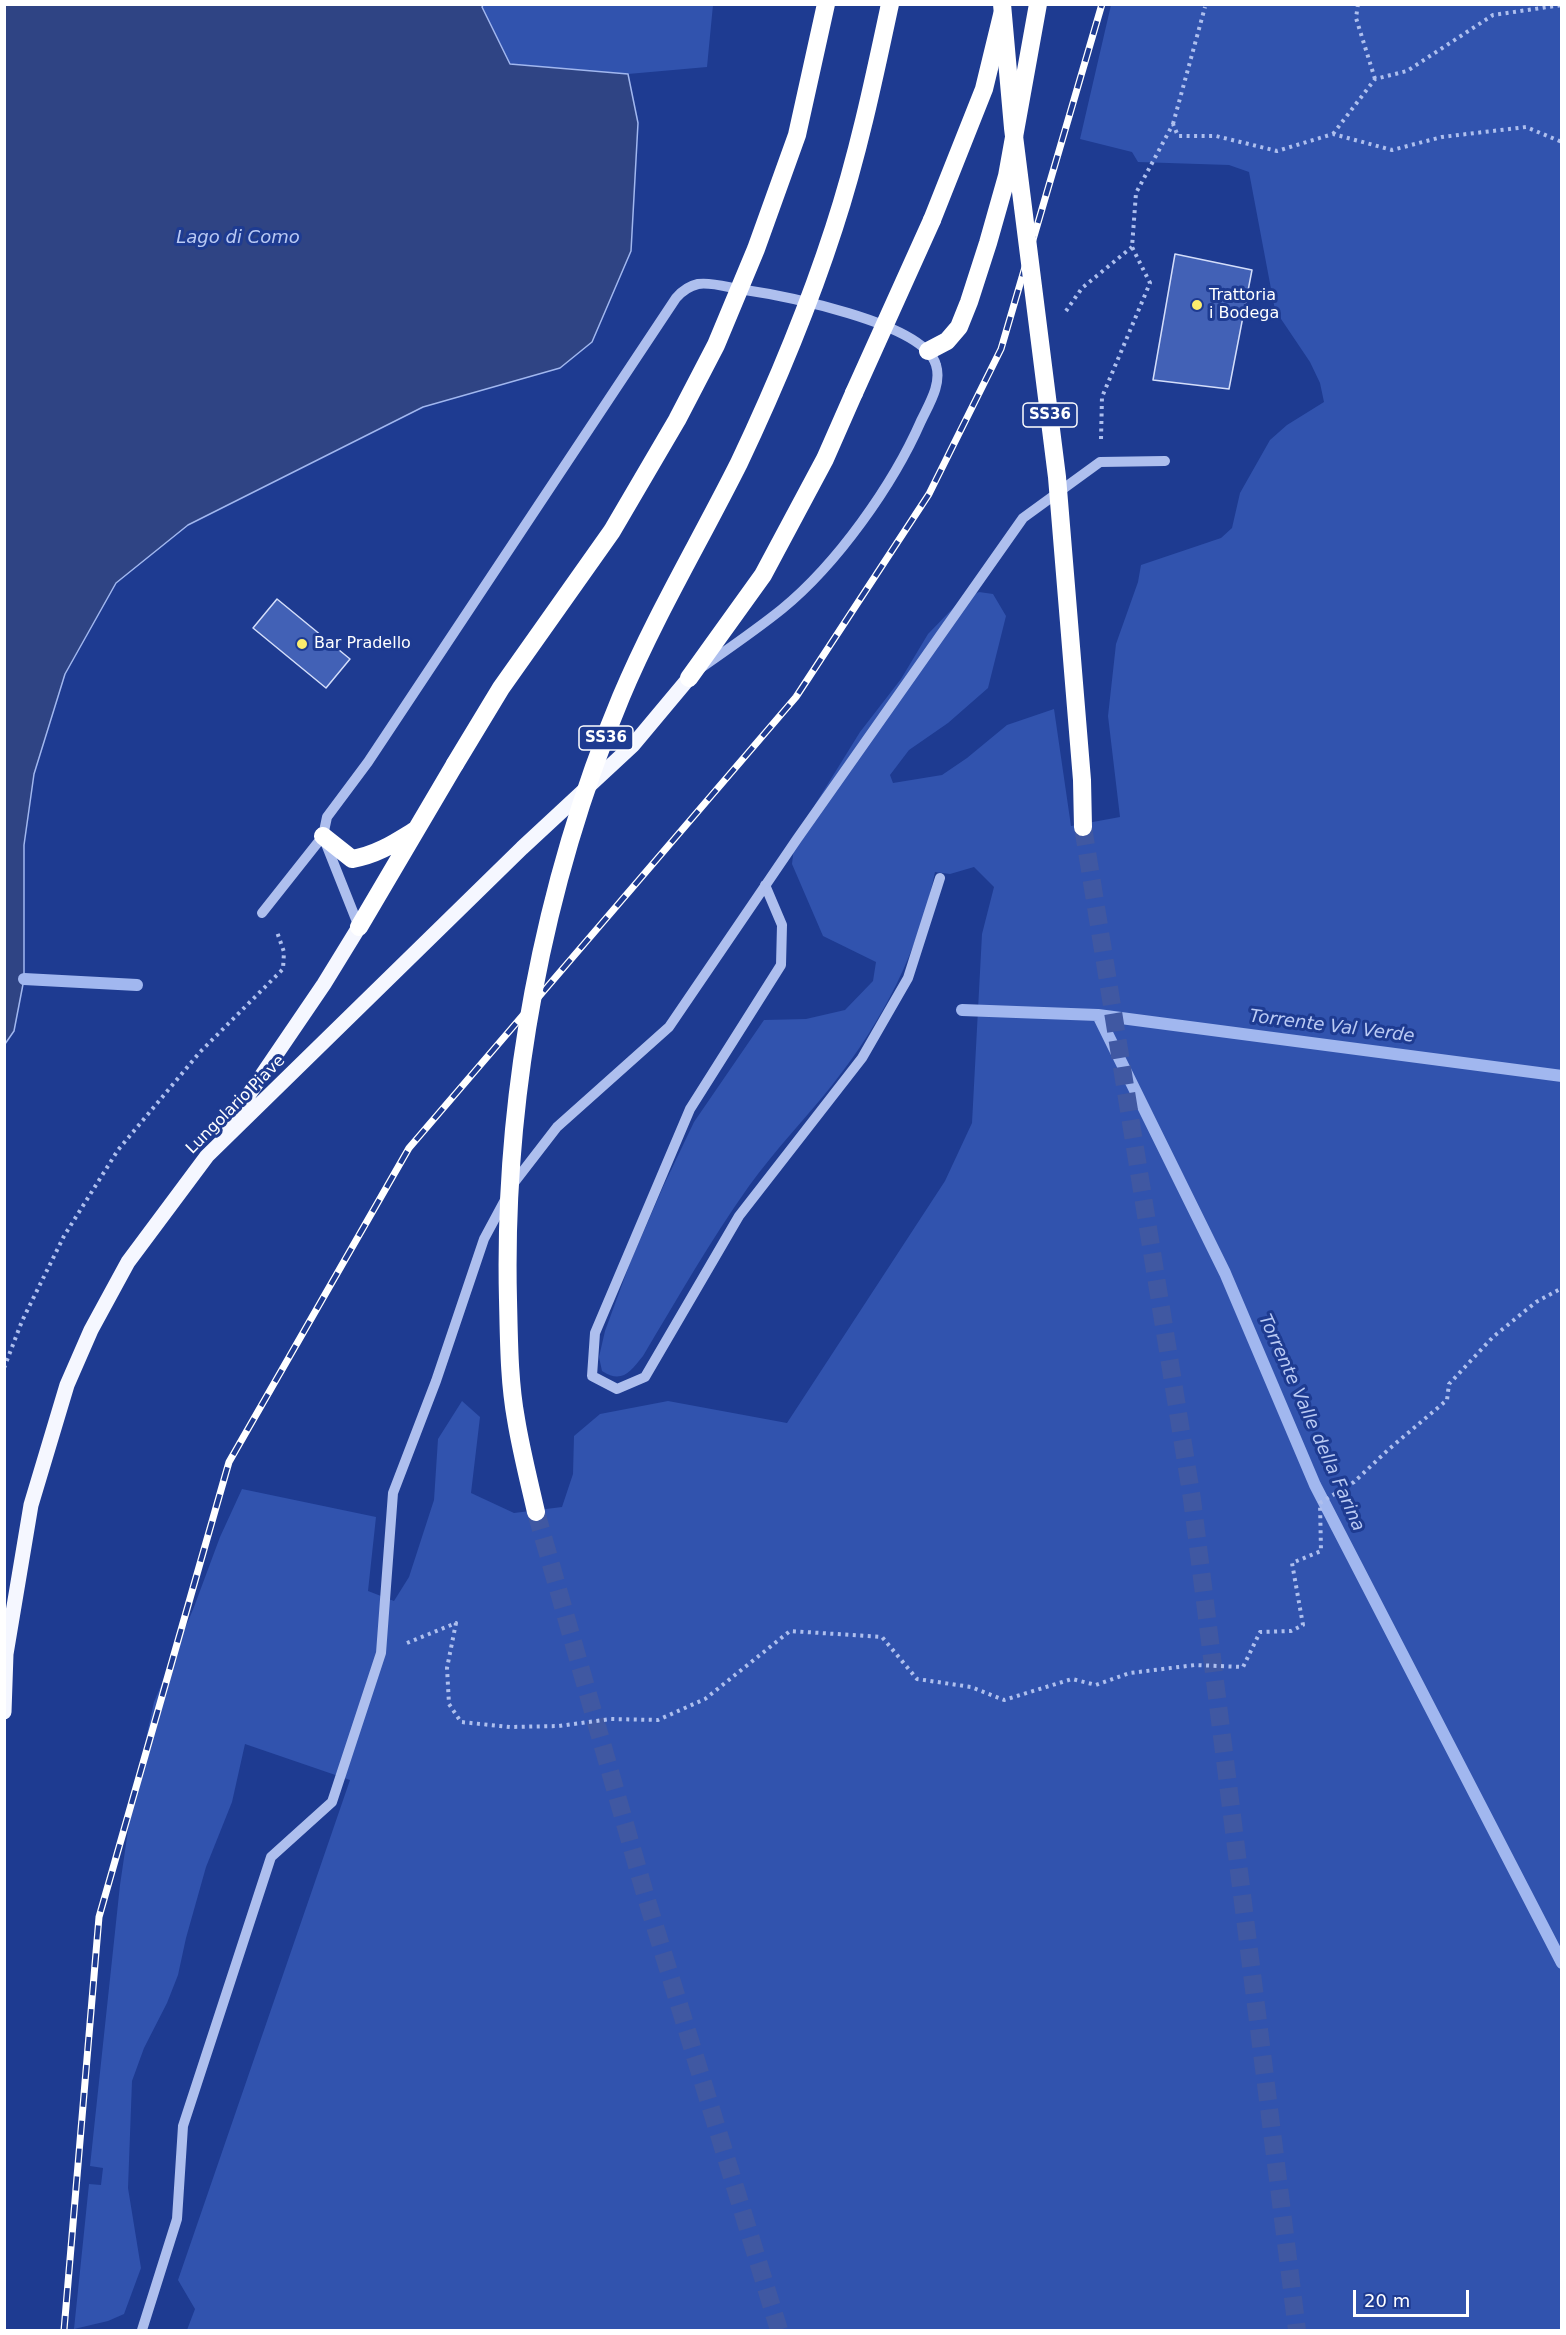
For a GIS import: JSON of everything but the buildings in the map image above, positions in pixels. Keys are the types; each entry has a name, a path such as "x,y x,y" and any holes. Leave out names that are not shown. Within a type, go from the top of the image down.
{"highway":[{"path":"359,927 501,688 612,531 677,420 716,345 756,249 797,135 826,4"},
{"name":"SS36","path":"536,1512 515,1417 506,1238 513,1136 523,1052 558,883 575,823 621,697 669,595 739,463 799,326 835,225 890,4"},
{"path":"689,678 763,575 825,459 932,220 984,89 1003,4"},
{"name":"SS36","path":"1003,4 1013,128 1057,477 1082,780 1083,827"},
{"path":"928,351 947,340 959,327 985,253 1007,176 1038,4"},
{"path":"322,836 352,859 385,850 418,828"}],"main road":[{"name":"Lungolario Piave","path":"4,1712 6,1654 31,1505 67,1385 91,1330 128,1262 207,1156 522,848 633,745 689,678"},
{"path":"207,1156 324,984 359,927"}],"street":[{"path":"262,913 322,836 327,817 374,752 676,298 684,290 705,284 781,295 874,321 921,345 935,362 938,374 937,385 912,443 895,475 826,565 790,601 689,678"},
{"path":"142,2331 177,2219 183,2126 271,1857 332,1802 381,1653 393,1493 436,1381 484,1239 518,1176 557,1127 669,1027 765,885 1023,518 1100,462 1165,460"},
{"path":"322,836 359,927"},
{"path":"765,885 782,925 780,965 690,1110 595,1333 592,1376 616,1389 645,1377 739,1216 862,1058 908,978 940,878"}],"path":[{"path":"1358,4 1356,18 1376,79"},
{"path":"1333,134 1376,79 1407,71 1493,15 1562,5"},
{"path":"1100,462 1102,398 1150,284 1132,247 1136,193 1173,124 1205,7"},
{"path":"1173,124 1178,136 1216,136 1277,151 1333,134 1392,150 1442,137 1526,127 1562,142"},
{"path":"1060,320 1082,288 1132,247"},
{"path":"4,1368 22,1321 64,1236 118,1150 200,1052 283,969 284,952 277,933 262,913"},
{"path":"381,1653 456,1623 447,1668 449,1704 461,1722 510,1727 559,1726 611,1719 658,1720 705,1699 790,1631 882,1637 917,1679 971,1687 1004,1700 1071,1679 1096,1685 1130,1673 1195,1665 1243,1667 1260,1632 1291,1631 1303,1625 1292,1563 1322,1551 1320,1503 1354,1482 1447,1400 1449,1384 1493,1337 1536,1302 1562,1288"}],"shaded area":[{"path":"483,4 713,5 707,67 628,74 509,64 482,7"},
{"path":"1111,5 1561,5 1561,2330 187,2330 195,2309 178,2280 350,1780 245,1744 232,1802 206,1867 178,1975 167,2003 144,2048 132,2081 128,2188 141,2268 124,2314 108,2321 74,2329 89,2184 101,2185 103,2168 90,2166 120,1885 132,1803 154,1702 194,1607 220,1537 242,1489 376,1517 368,1591 394,1601 409,1577 434,1500 438,1439 462,1401 480,1417 471,1493 514,1513 562,1507 573,1474 574,1436 600,1414 668,1401 787,1423 945,1181 972,1123 982,934 994,887 974,867 950,874 935,872 909,957 897,984 868,1035 833,1084 749,1186 707,1249 643,1356 630,1371 620,1376 609,1375 602,1371 599,1357 605,1331 630,1263 694,1122 764,1020 806,1019 845,1010 873,981 876,962 823,936 792,864 794,847 816,803 860,732 901,679 928,634 959,602 979,592 993,594 1006,616 988,688 948,723 909,750 890,775 893,783 942,775 1007,725 1054,709 1071,826 1120,817 1108,716 1116,644 1138,582 1141,565 1221,538 1232,528 1240,493 1270,440 1287,425 1324,402 1320,383 1310,362 1275,310 1249,172 1229,165 1138,162 1132,152 1080,139"}],"water":[{"name":"Lago di Como","path":"5,4 483,5 510,64 628,74 638,123 631,251 592,342 560,368 423,407 188,525 116,583 65,674 34,774 24,845 24,979 14,1031 5,1044"}],"waterway":[{"name":"Torrente Valle della Farina","path":"24,979 137,985"},
{"name":"Torrente Valle della Farina","path":"962,1010 1098,1015 1225,1273 1315,1485 1562,1963"},
{"name":"Torrente Val Verde","path":"1098,1015 1562,1076"}],"tunnel":[{"path":"1083,827 1192,1499 1297,2330"},
{"path":"536,1512 645,1894 779,2330"}],"railway":[{"path":"64,2330 99,1917 229,1462 409,1148 796,697 929,494 1001,349 1102,4"}],"place":[{"name":"Trattoria i Bodega","path":"1197,305"},
{"name":"Bar Pradello","path":"302,644"}]}
